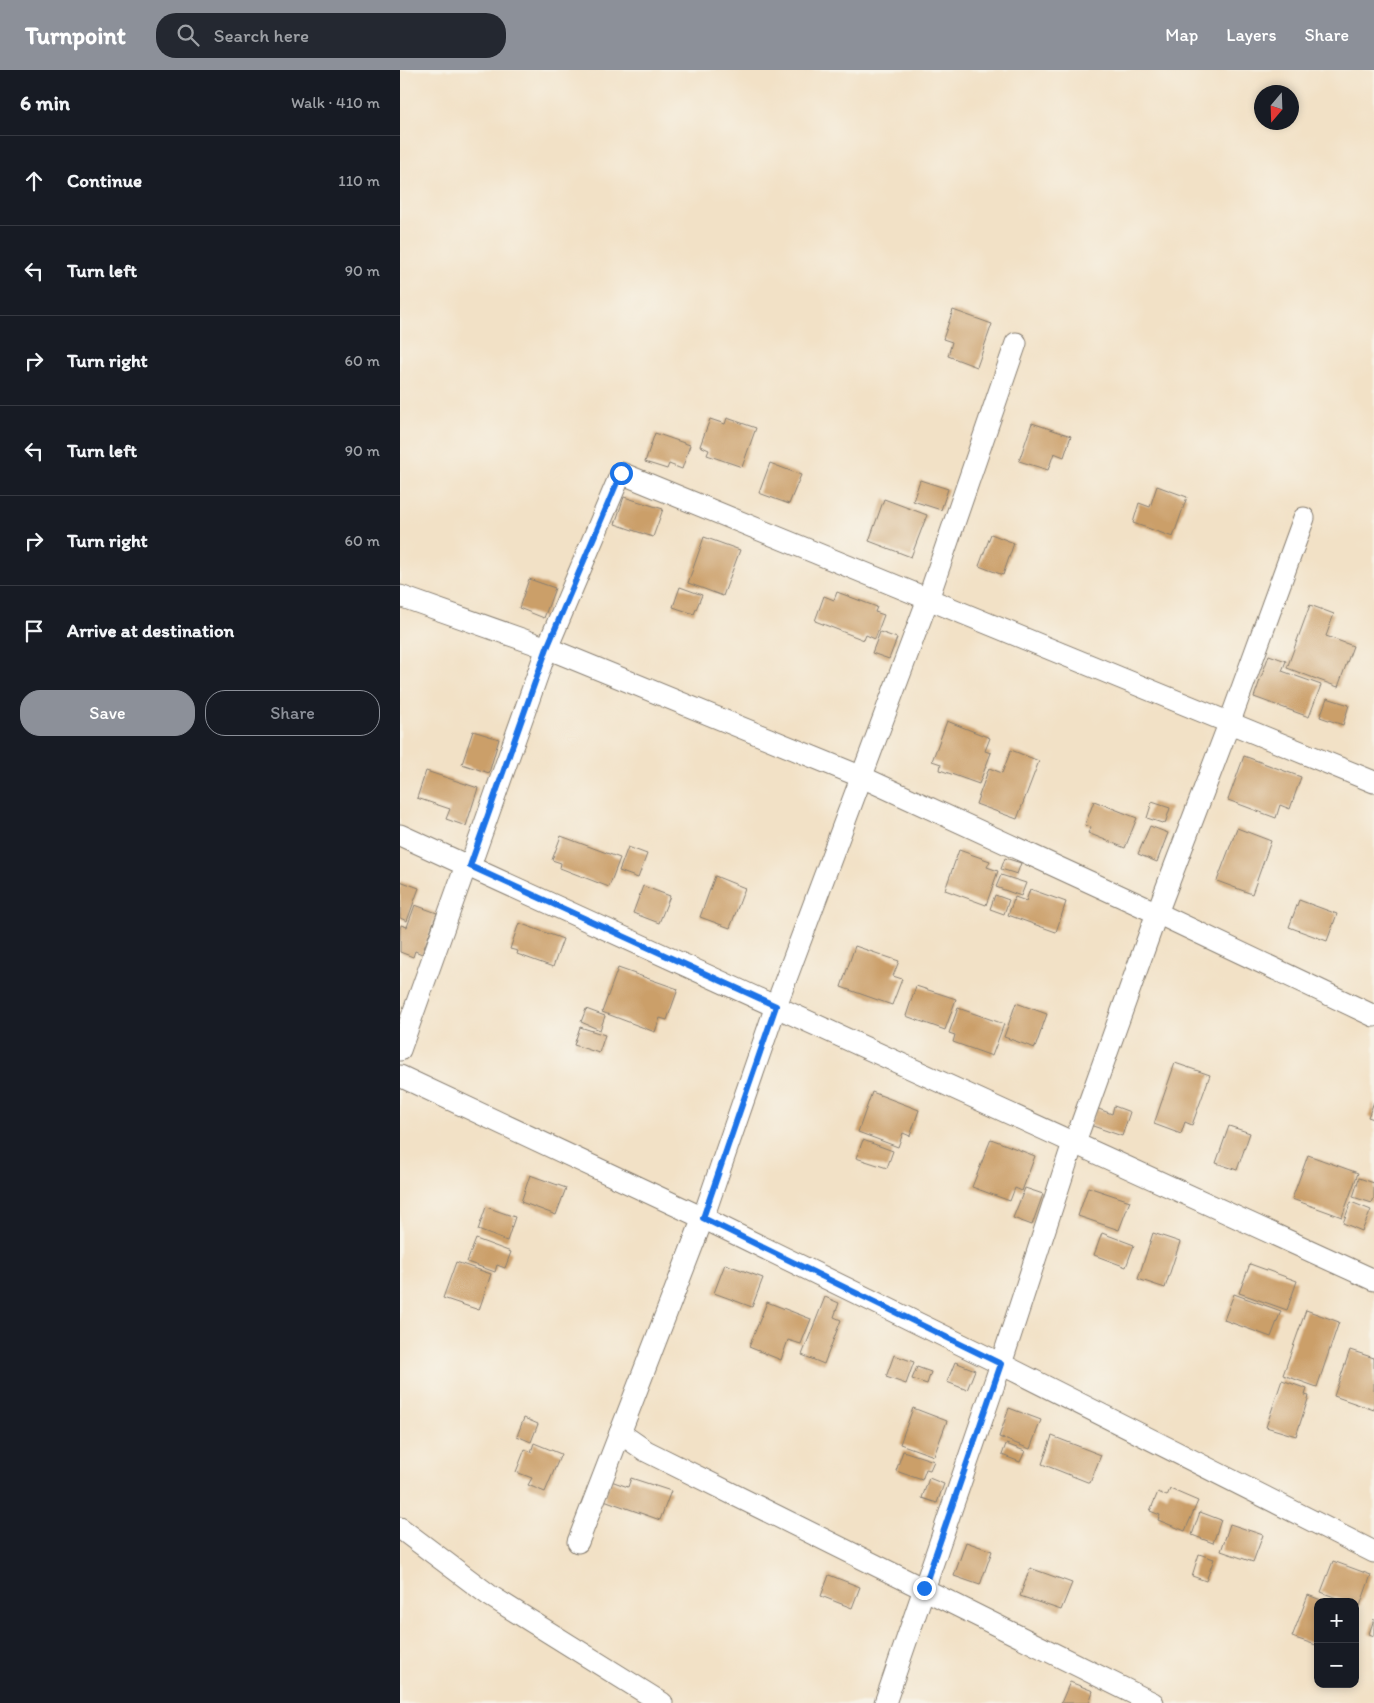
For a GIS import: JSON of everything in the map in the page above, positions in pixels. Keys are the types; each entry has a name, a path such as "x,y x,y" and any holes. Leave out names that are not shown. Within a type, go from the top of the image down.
{"street":[{"path":"578,1542 703,1218 776,1006 928,599 1016,343"},
{"path":"400,1050 465,868 470,866 547,648 621,473 1228,724 1374,782"},
{"path":"885,1703 1001,1364 1073,1143 1075,1142 1157,912 1304,518"},
{"path":"400,596 547,648 862,777 1157,912 1374,1016"},
{"path":"400,835 1374,1280"},
{"path":"400,1076 703,1218 1001,1364 1374,1552"},
{"path":"620,1433 646,1451 1153,1703"},
{"path":"400,1528 489,1596 662,1703"}],"building":[{"path":"953,310 992,324 977,367 948,356 952,342 943,339"},
{"path":"727,418 756,428 742,467 707,455 709,450 700,446 710,419 725,424"},
{"path":"1032,423 1071,436 1064,457 1054,453 1048,470 1019,461"},
{"path":"655,433 690,445 682,469 669,464 667,469 645,462"},
{"path":"770,463 801,475 789,504 759,493"},
{"path":"920,480 948,489 941,510 913,501"},
{"path":"1157,486 1187,497 1173,537 1133,523 1139,503 1150,507"},
{"path":"624,497 663,509 653,537 615,524"},
{"path":"884,499 927,515 911,557 869,541"},
{"path":"991,534 1014,543 1003,575 979,566"},
{"path":"704,537 740,550 723,596 688,583"},
{"path":"529,579 555,588 544,618 519,608"},
{"path":"680,587 702,595 694,614 673,607"},
{"path":"837,592 877,607 875,612 884,615 875,639 866,635 864,640 815,621 824,596 834,600"},
{"path":"1310,605 1334,614 1326,636 1353,646 1338,687 1287,668"},
{"path":"880,632 897,638 889,659 872,653"},
{"path":"1269,655 1286,661 1282,671 1321,685 1309,717 1254,697"},
{"path":"1327,698 1349,705 1343,725 1320,717"},
{"path":"947,721 990,738 985,751 991,753 979,784 940,770 941,764 932,761"},
{"path":"473,731 499,739 489,773 462,764"},
{"path":"1011,750 1039,761 1017,819 976,804 989,768 1002,773"},
{"path":"1244,756 1301,777 1290,809 1280,805 1276,818 1228,800"},
{"path":"426,771 478,788 466,826 446,819 450,809 417,798"},
{"path":"1094,801 1137,818 1125,848 1088,833 1091,827 1085,825"},
{"path":"1152,802 1170,808 1165,824 1147,818"},
{"path":"1150,826 1168,833 1157,862 1138,854"},
{"path":"1237,828 1271,841 1252,894 1217,881"},
{"path":"561,836 620,858 609,887 560,868 561,863 552,860"},
{"path":"628,847 647,854 638,878 619,871"},
{"path":"959,850 990,861 987,867 998,871 986,905 945,890"},
{"path":"1005,858 1021,863 1017,874 1001,869"},
{"path":"1001,875 1026,883 1021,896 996,887"},
{"path":"715,876 745,888 730,928 700,917"},
{"path":"400,881 419,888 407,921 400,918"},
{"path":"643,886 670,896 659,923 633,913"},
{"path":"1030,889 1066,902 1056,932 1008,915 1015,897 1026,901"},
{"path":"995,895 1009,900 1004,914 990,909"},
{"path":"1299,900 1337,914 1327,941 1289,927"},
{"path":"415,905 437,913 422,954 415,951 413,957 400,952 400,929 401,925 407,927"},
{"path":"519,923 563,939 553,967 517,954 518,951 510,949"},
{"path":"855,946 899,961 893,976 902,979 892,1005 841,987"},
{"path":"618,968 678,989 667,1020 660,1018 655,1032 602,1012"},
{"path":"916,986 956,999 945,1030 906,1016"},
{"path":"1016,1003 1047,1014 1035,1048 1004,1037"},
{"path":"958,1008 1004,1024 992,1056 953,1042 955,1035 949,1033"},
{"path":"586,1009 605,1016 600,1030 581,1022"},
{"path":"580,1027 605,1035 599,1053 574,1045"},
{"path":"1175,1063 1210,1075 1192,1125 1185,1122 1181,1134 1154,1124"},
{"path":"872,1092 919,1110 910,1136 903,1133 898,1147 858,1132"},
{"path":"1374,1102 1374,1119 1368,1117"},
{"path":"1114,1106 1130,1112 1122,1136 1090,1125 1096,1108 1112,1114"},
{"path":"1229,1126 1250,1133 1237,1170 1216,1163"},
{"path":"991,1139 1035,1156 1022,1191 1015,1188 1010,1201 972,1187"},
{"path":"863,1140 893,1151 887,1168 856,1158"},
{"path":"1308,1155 1358,1173 1342,1217 1292,1199"},
{"path":"530,1175 566,1188 556,1215 521,1202"},
{"path":"1359,1178 1374,1183 1372,1203 1353,1197"},
{"path":"1088,1187 1130,1201 1119,1230 1078,1216"},
{"path":"1025,1188 1043,1194 1032,1225 1013,1218"},
{"path":"1351,1202 1371,1210 1362,1231 1343,1223"},
{"path":"486,1207 515,1217 507,1241 478,1230"},
{"path":"1102,1233 1134,1245 1126,1267 1094,1255"},
{"path":"1153,1233 1180,1242 1165,1288 1138,1279"},
{"path":"476,1239 511,1252 505,1268 497,1265 495,1272 467,1262"},
{"path":"456,1262 491,1274 479,1310 443,1298"},
{"path":"725,1264 763,1278 752,1307 714,1293"},
{"path":"1250,1264 1297,1281 1287,1310 1239,1293"},
{"path":"1234,1294 1281,1311 1271,1337 1224,1320"},
{"path":"825,1297 839,1303 834,1317 841,1320 824,1364 802,1355"},
{"path":"767,1302 811,1319 801,1344 788,1340 781,1360 749,1347"},
{"path":"1306,1310 1339,1322 1317,1387 1283,1375"},
{"path":"1350,1350 1374,1358 1374,1410 1334,1396"},
{"path":"894,1355 914,1362 906,1384 886,1377"},
{"path":"955,1362 975,1370 967,1390 947,1382"},
{"path":"917,1367 931,1372 927,1384 912,1379"},
{"path":"1282,1380 1307,1389 1305,1395 1309,1396 1296,1436 1266,1427"},
{"path":"913,1408 947,1421 934,1456 900,1444"},
{"path":"1009,1408 1041,1420 1030,1449 999,1437"},
{"path":"524,1418 538,1424 531,1442 517,1436"},
{"path":"1052,1436 1101,1455 1090,1483 1042,1464"},
{"path":"534,1443 561,1454 545,1492 528,1485 532,1478 516,1472 525,1449 531,1452"},
{"path":"1006,1444 1025,1451 1020,1462 1002,1455"},
{"path":"903,1451 934,1461 930,1470 926,1469 922,1480 896,1471"},
{"path":"631,1478 671,1491 660,1520 604,1500 611,1481 628,1487"},
{"path":"929,1478 944,1484 937,1503 922,1498"},
{"path":"1170,1489 1198,1501 1185,1531 1158,1520 1160,1515 1150,1511 1158,1492 1167,1496"},
{"path":"1200,1512 1221,1520 1213,1543 1192,1535"},
{"path":"1230,1524 1263,1535 1253,1562 1221,1551"},
{"path":"966,1542 992,1551 980,1585 954,1576"},
{"path":"1199,1554 1214,1559 1206,1581 1192,1576"},
{"path":"1333,1561 1371,1575 1360,1606 1359,1598 1337,1598 1321,1592"},
{"path":"1030,1568 1072,1583 1061,1610 1020,1596"},
{"path":"829,1575 860,1587 852,1608 821,1596"},
{"path":"1308,1595 1316,1598 1314,1598 1314,1644 1292,1637"},
{"path":"1374,1619 1374,1636 1369,1634"},
{"path":"1070,1682 1093,1691 1089,1703 1061,1703"}],"route":[{"path":"621,473 547,648 470,866 776,1006 703,1218 1001,1364 924,1588"}]}
